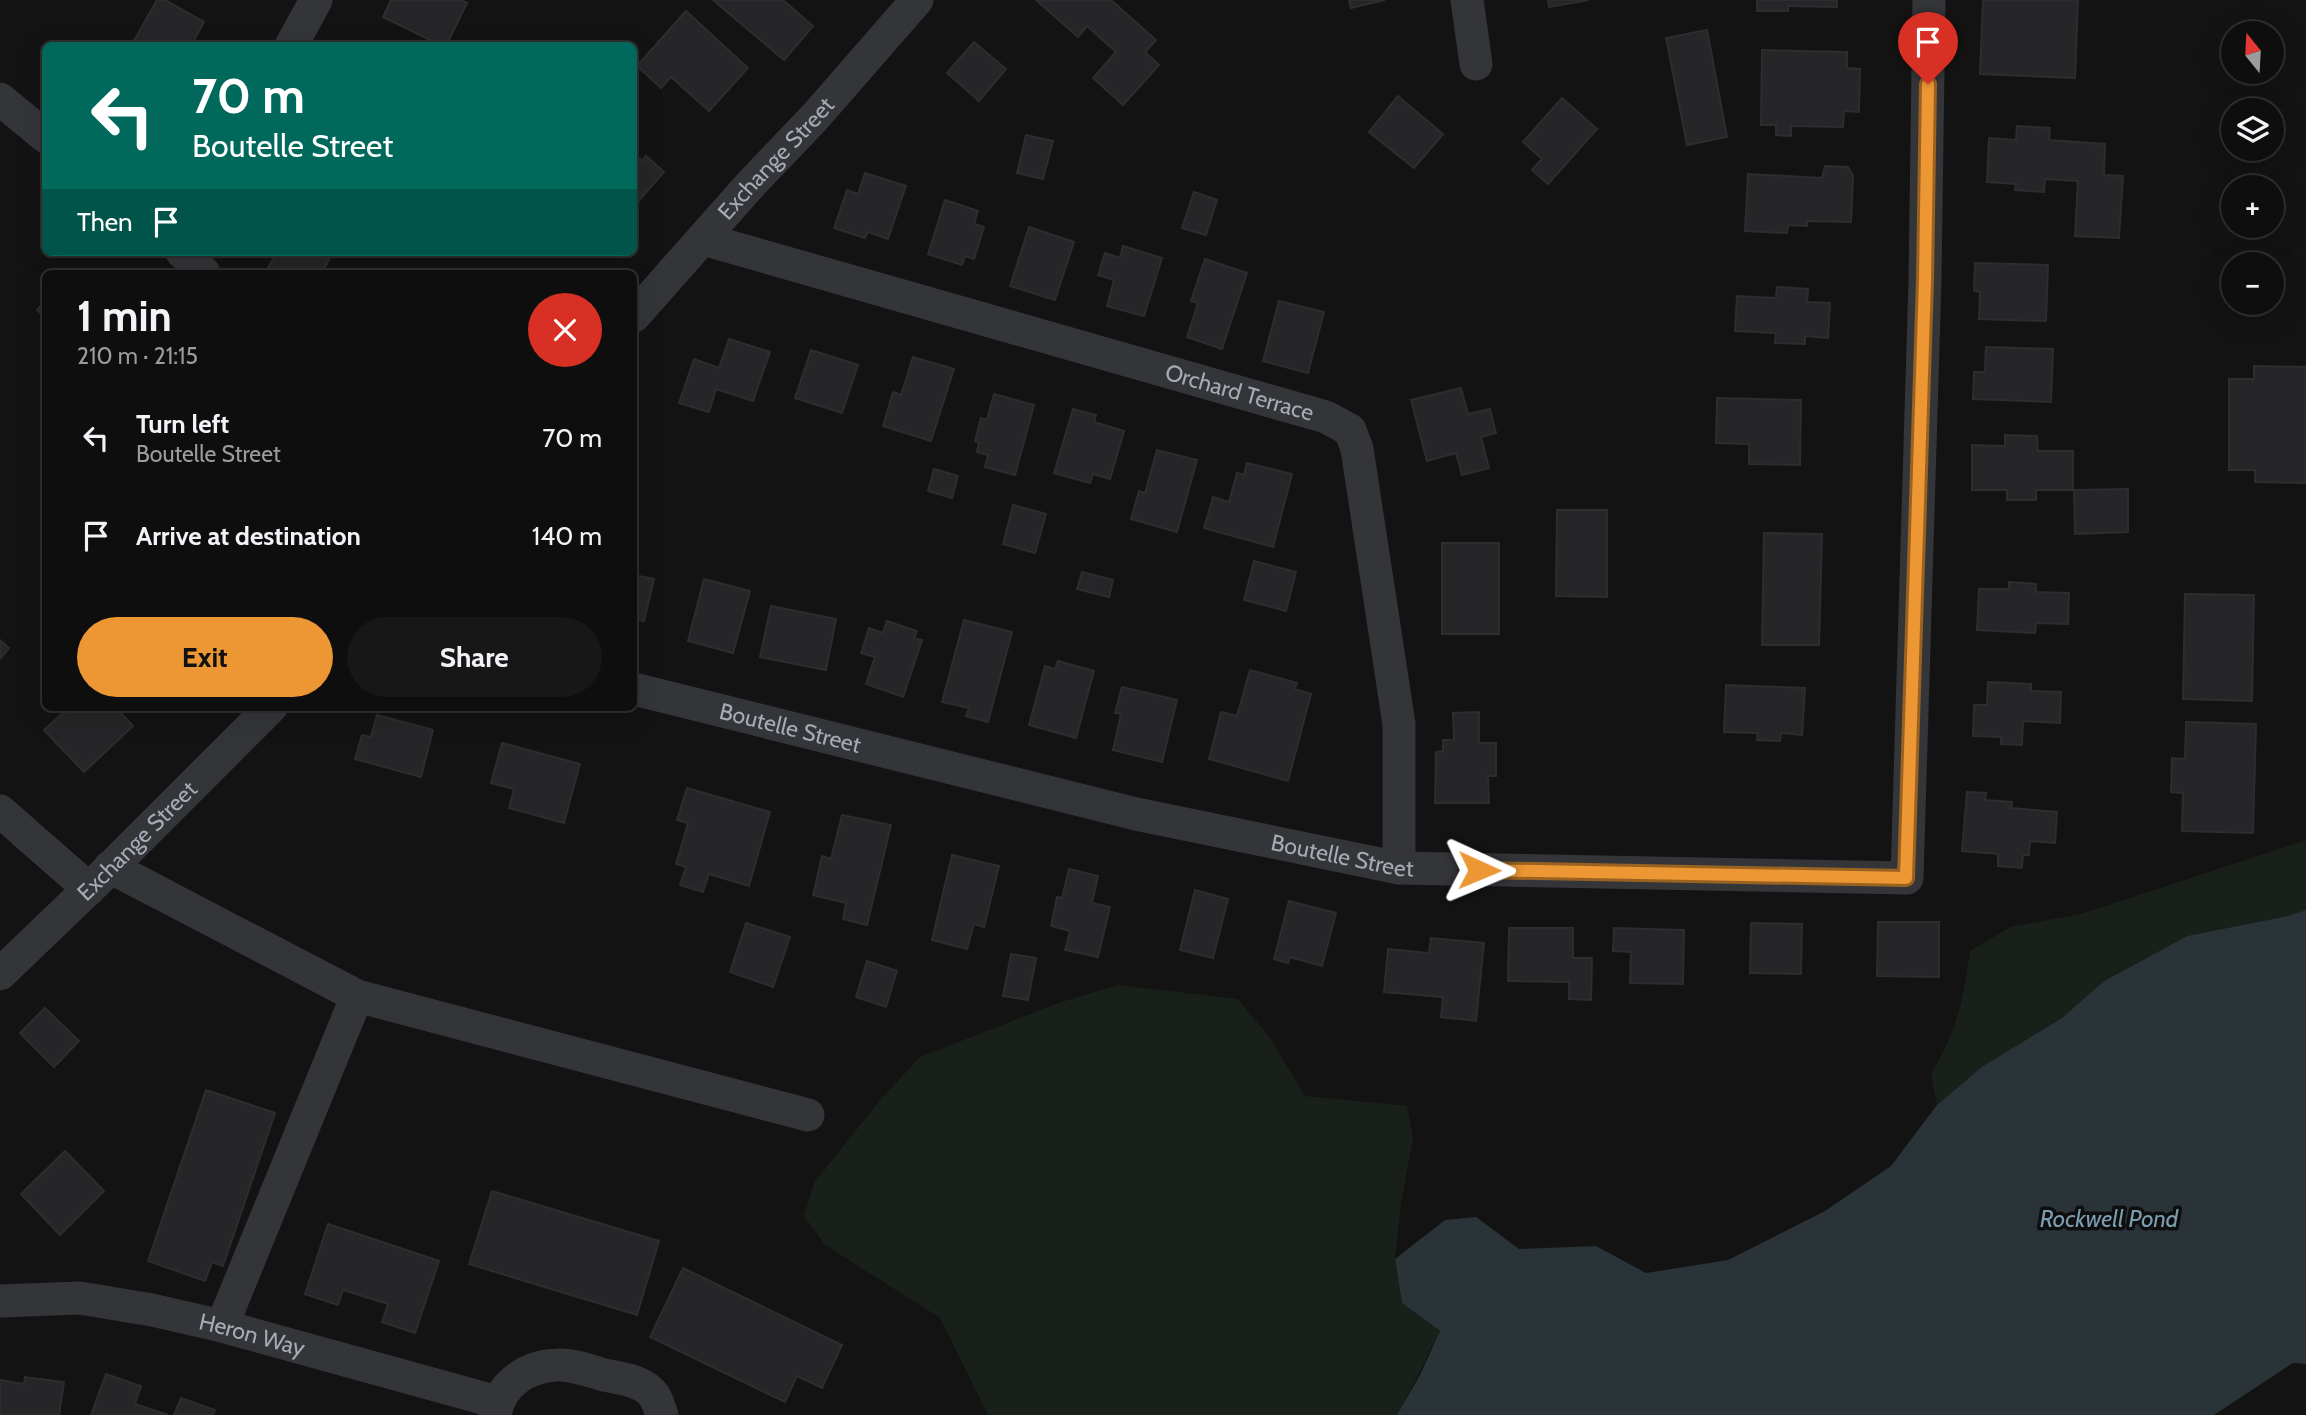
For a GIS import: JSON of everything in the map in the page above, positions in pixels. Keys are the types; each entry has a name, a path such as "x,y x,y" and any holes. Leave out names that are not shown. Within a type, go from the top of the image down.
{"street":[{"path":"293,42 316,0"},
{"name":"Exchange Street","path":"637,313 917,0"},
{"path":"1467,0 1476,64"},
{"name":"Boutelle Street","path":"637,690 1136,814 1399,868 1906,878 1925,280 1929,0"},
{"path":"0,99 42,134"},
{"name":"Orchard Terrace","path":"703,239 1326,417 1350,430 1357,449 1399,724 1399,868"},
{"path":"186,256 201,270"},
{"name":"Exchange Street","path":"0,974 267,711"},
{"path":"0,811 100,878 357,996 808,1115"},
{"path":"222,1326 357,996"},
{"name":"Heron Way","path":"0,1301 80,1298 152,1310 222,1326 496,1409"},
{"path":"496,1409 503,1392 513,1381 526,1373 559,1364 633,1381 650,1391 662,1415"}],"shaded area":[{"path":"2306,840 2306,910 2187,936 2104,981 2062,1018 1983,1066 1937,1105 1931,1073 1954,1028 1970,951 2010,927 2081,914"},
{"path":"1119,985 1238,999 1270,1038 1305,1096 1407,1106 1413,1138 1401,1204 1395,1259 1402,1303 1440,1331 1398,1415 988,1415 940,1318 825,1245 804,1216 814,1183 881,1099 920,1057 1061,1002"}],"water":[{"name":"Rockwell Pond","path":"2306,910 2306,1364 2293,1363 2214,1415 1397,1415 1420,1375 1440,1331 1402,1303 1395,1259 1445,1220 1476,1217 1519,1249 1596,1246 1646,1273 1728,1260 1825,1211 1891,1166 1937,1105 1983,1066 2062,1018 2104,981 2187,936"}],"building":[{"path":"157,0 165,0 204,22 193,42 133,42"},
{"path":"391,0 461,0 467,3 448,42 434,42 383,17"},
{"path":"713,0 783,0 813,26 784,60"},
{"path":"1036,0 1111,0 1156,40 1145,52 1159,65 1123,105 1093,78 1116,52 1087,26 1078,37"},
{"path":"1349,0 1385,0 1351,8"},
{"path":"1548,0 1589,0 1549,7"},
{"path":"1757,0 1837,0 1837,7 1788,6 1788,11 1757,11"},
{"path":"1983,0 2078,0 2075,78 1980,74"},
{"path":"686,11 748,68 709,111 671,77 661,88 637,66"},
{"path":"1707,30 1727,137 1687,145 1666,38"},
{"path":"974,42 1006,69 979,101 947,73"},
{"path":"1762,50 1847,52 1847,68 1860,69 1859,112 1844,111 1843,127 1791,126 1791,136 1776,135 1776,125 1761,125"},
{"path":"1398,96 1443,134 1414,168 1369,132"},
{"path":"1562,98 1597,129 1548,184 1532,170 1542,159 1523,142"},
{"path":"2017,126 2050,128 2049,140 2105,144 2104,175 2123,176 2119,238 2075,236 2078,181 2045,179 2044,192 2015,190 2016,184 1987,182 1989,138 2016,140"},
{"path":"1026,135 1053,141 1043,179 1017,173"},
{"path":"646,156 664,172 637,203 637,157 642,161"},
{"path":"1825,166 1848,167 1853,176 1851,222 1807,221 1807,226 1788,225 1787,233 1745,231 1748,174 1822,178"},
{"path":"865,173 906,186 888,239 868,232 865,238 834,228 847,190 858,194"},
{"path":"1194,192 1217,200 1206,235 1182,228"},
{"path":"945,200 978,211 974,224 984,227 974,259 965,256 962,265 928,254"},
{"path":"1029,227 1074,242 1055,300 1010,286"},
{"path":"1123,246 1162,258 1144,316 1107,306 1114,280 1098,275 1105,253 1120,258"},
{"path":"271,256 331,256 324,270 267,270 274,258"},
{"path":"1205,259 1247,273 1222,349 1187,337 1198,303 1191,301"},
{"path":"1975,263 2048,265 2046,321 1979,319 1980,292 1974,291"},
{"path":"1777,287 1808,289 1807,302 1830,303 1828,338 1805,336 1805,344 1775,343 1776,333 1735,331 1737,296 1776,298"},
{"path":"1279,301 1324,312 1308,373 1263,361"},
{"path":"729,339 770,352 753,401 716,389 709,412 679,403 694,359 719,368"},
{"path":"1986,347 2053,349 2051,402 1973,399 1974,372 1985,372"},
{"path":"811,350 858,365 842,413 795,398"},
{"path":"913,357 954,369 931,441 883,426 893,392 901,395"},
{"path":"2254,366 2306,367 2306,483 2255,482 2255,470 2229,470 2229,379 2254,379"},
{"path":"1461,388 1468,414 1490,409 1496,433 1481,437 1489,468 1462,475 1456,453 1427,461 1411,400"},
{"path":"994,394 1034,405 1015,475 985,467 988,455 977,452 979,443 975,441 981,418 987,420"},
{"path":"1717,398 1801,400 1800,465 1749,464 1749,444 1716,443"},
{"path":"1073,409 1096,415 1094,422 1124,431 1110,479 1093,474 1090,483 1054,473"},
{"path":"2005,435 2037,436 2038,451 2073,451 2073,490 2036,490 2036,500 2007,500 2007,490 1972,490 1972,445 2005,446"},
{"path":"1157,450 1197,460 1177,532 1131,519 1139,491 1145,493"},
{"path":"1247,463 1292,474 1273,547 1204,528 1213,497 1229,502 1237,473 1244,475"},
{"path":"934,469 958,476 952,498 928,491"},
{"path":"2128,489 2128,532 2075,534 2074,490"},
{"path":"1013,505 1046,514 1035,553 1003,544"},
{"path":"1557,510 1607,510 1607,597 1556,596"},
{"path":"1764,533 1822,534 1819,645 1762,645"},
{"path":"1442,543 1499,543 1499,634 1442,634"},
{"path":"1254,561 1296,572 1286,611 1244,600"},
{"path":"1082,572 1113,580 1109,597 1077,589"},
{"path":"637,576 654,579 644,621 637,620"},
{"path":"704,579 750,591 733,653 688,641"},
{"path":"2009,582 2036,584 2036,592 2069,593 2068,624 2036,623 2035,633 1977,630 1979,589 2009,589"},
{"path":"2185,594 2254,595 2252,701 2183,699"},
{"path":"771,606 836,619 826,670 760,657"},
{"path":"964,620 1012,632 988,722 966,716 969,708 942,702"},
{"path":"887,621 917,631 914,638 922,640 903,697 866,684 875,657 861,653 869,628 883,633"},
{"path":"0,640 9,648 0,659"},
{"path":"1058,661 1094,671 1076,738 1029,725 1045,666 1055,669"},
{"path":"1250,670 1297,683 1295,689 1311,694 1288,781 1209,759 1221,712 1237,716"},
{"path":"1988,682 2031,684 2031,691 2061,692 2060,723 2023,721 2022,745 2001,744 2001,737 1973,736 1974,705 1987,705"},
{"path":"1726,685 1805,688 1802,735 1781,733 1780,741 1757,740 1758,733 1724,732"},
{"path":"1122,687 1177,700 1162,762 1113,750 1121,714 1115,713"},
{"path":"65,711 119,711 133,726 84,772 44,730"},
{"path":"1479,712 1479,743 1496,743 1496,776 1488,776 1489,803 1435,803 1436,752 1443,751 1443,740 1454,740 1453,713"},
{"path":"377,715 433,730 421,777 355,759 362,735 371,737"},
{"path":"2186,722 2256,724 2253,833 2182,831 2183,793 2171,792 2172,758 2185,759"},
{"path":"502,743 580,764 564,823 509,808 514,789 491,783"},
{"path":"687,788 770,812 749,886 709,874 703,892 680,885 686,867 676,864 688,823 677,820"},
{"path":"1967,792 1986,793 1985,800 2012,802 2011,808 2057,812 2055,843 2030,841 2029,855 2023,855 2022,868 1998,866 1998,854 1962,851"},
{"path":"842,815 891,825 867,925 843,919 846,903 813,895 822,856 831,859"},
{"path":"952,855 999,866 984,927 974,924 967,949 932,940"},
{"path":"1069,869 1098,876 1092,903 1110,907 1098,957 1065,950 1070,931 1051,926 1057,897 1062,898"},
{"path":"1195,890 1228,899 1213,958 1180,950"},
{"path":"1289,901 1336,913 1322,966 1290,957 1288,963 1274,959"},
{"path":"1878,922 1939,922 1939,977 1877,976"},
{"path":"746,923 790,937 773,987 730,972"},
{"path":"1751,923 1802,924 1801,974 1750,973"},
{"path":"1509,928 1573,928 1573,958 1592,958 1591,1000 1569,999 1569,982 1508,981"},
{"path":"1614,928 1684,930 1683,984 1630,983 1631,952 1613,951"},
{"path":"1431,938 1484,943 1476,1021 1441,1017 1443,997 1384,992 1388,949 1429,953"},
{"path":"1011,954 1036,958 1028,1000 1003,996"},
{"path":"867,961 897,971 886,1007 856,997"},
{"path":"45,1008 79,1041 54,1067 20,1033"},
{"path":"206,1090 275,1113 223,1266 212,1262 205,1281 148,1261"},
{"path":"65,1151 104,1191 60,1235 21,1194"},
{"path":"492,1191 659,1241 637,1315 469,1264"},
{"path":"328,1224 439,1261 415,1333 382,1322 388,1304 343,1290 338,1305 305,1294"},
{"path":"683,1268 842,1345 822,1388 797,1376 785,1402 650,1337"},
{"path":"106,1374 141,1386 135,1404 168,1415 91,1415"},
{"path":"25,1377 64,1382 59,1415 0,1415 0,1380 24,1384"},
{"path":"181,1398 215,1410 213,1415 174,1415"}],"route":[{"path":"1479,870 1906,878 1925,280 1928,84"}]}
